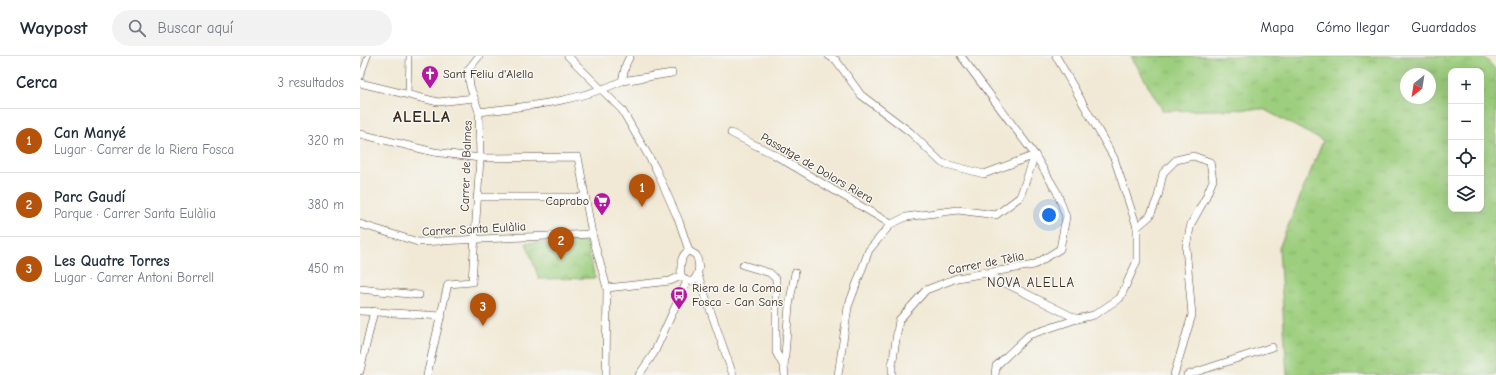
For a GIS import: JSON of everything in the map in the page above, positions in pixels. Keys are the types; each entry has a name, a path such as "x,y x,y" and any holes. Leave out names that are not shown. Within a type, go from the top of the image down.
{"street":[{"path":"360,78 368,56"},
{"path":"402,56 409,57 409,95"},
{"name":"Carrer de Balmes","path":"442,316 448,284 472,282 480,158 479,112 474,98 468,70 479,56"},
{"path":"568,56 622,110 656,169 679,221 689,251 696,255 698,261 698,275 733,375"},
{"path":"622,81 626,64 630,56"},
{"path":"829,56 836,60 862,95 910,132 942,163 984,174 1035,155"},
{"name":"Carrer de Tèlia","path":"892,375 899,320 926,290 956,278 983,272 1034,265 1060,249 1066,217 1057,192 1035,155 961,56"},
{"path":"995,375 996,366 1029,334 1076,319 1094,316 1120,298 1136,261 1137,227 1114,158 1056,56"},
{"path":"479,112 543,104 602,90 622,81 672,73"},
{"path":"360,83 438,102 474,98"},
{"name":"Passatge de Dolors Riera","path":"731,133 773,154 891,224"},
{"path":"360,134 434,152 480,158 578,157 592,234 607,288 606,375"},
{"path":"838,375 848,307 868,250 891,224 906,217 958,210 996,215 1020,197 1035,155"},
{"path":"1137,227 1150,216 1158,198 1163,173 1176,160 1193,156 1210,162 1213,180 1205,199 1191,224 1186,247 1192,315 1174,375"},
{"path":"477,197 585,198"},
{"name":"Carrer Santa Eulàlia","path":"360,224 418,242 592,234"},
{"path":"681,276 682,257 685,252 689,251"},
{"path":"743,265 770,273 776,280 776,352 784,367"},
{"path":"983,272 1076,319"},
{"path":"785,375 784,367 789,306 795,273"},
{"path":"681,276 687,281 693,281 698,275"},
{"path":"607,288 670,281 681,276"},
{"path":"639,375 654,353 687,281"},
{"path":"360,289 419,295"},
{"path":"360,311 442,316 427,375"},
{"path":"360,371 363,350 374,311"},
{"path":"1187,375 1272,347"}],"green space":[{"path":"1131,56 1483,56 1496,70 1496,375 1287,375 1279,248 1323,141 1263,109 1163,111"},
{"path":"586,241 595,278 539,279 526,243"}],"place":[{"name":"Sant Feliu d'Alella","path":"430,89"},
{"name":"Can Manyé","path":"642,207"},
{"name":"Caprabo","path":"602,216"},
{"name":"Parc Gaudí","path":"561,260"},
{"name":"Riera de la Coma Fosca - Can Sans","path":"679,310"},
{"name":"Les Quatre Torres","path":"483,326"}],"district":[{"name":"ALELLA","path":"422,117"},
{"name":"NOVA ALELLA","path":"1031,282"}]}
